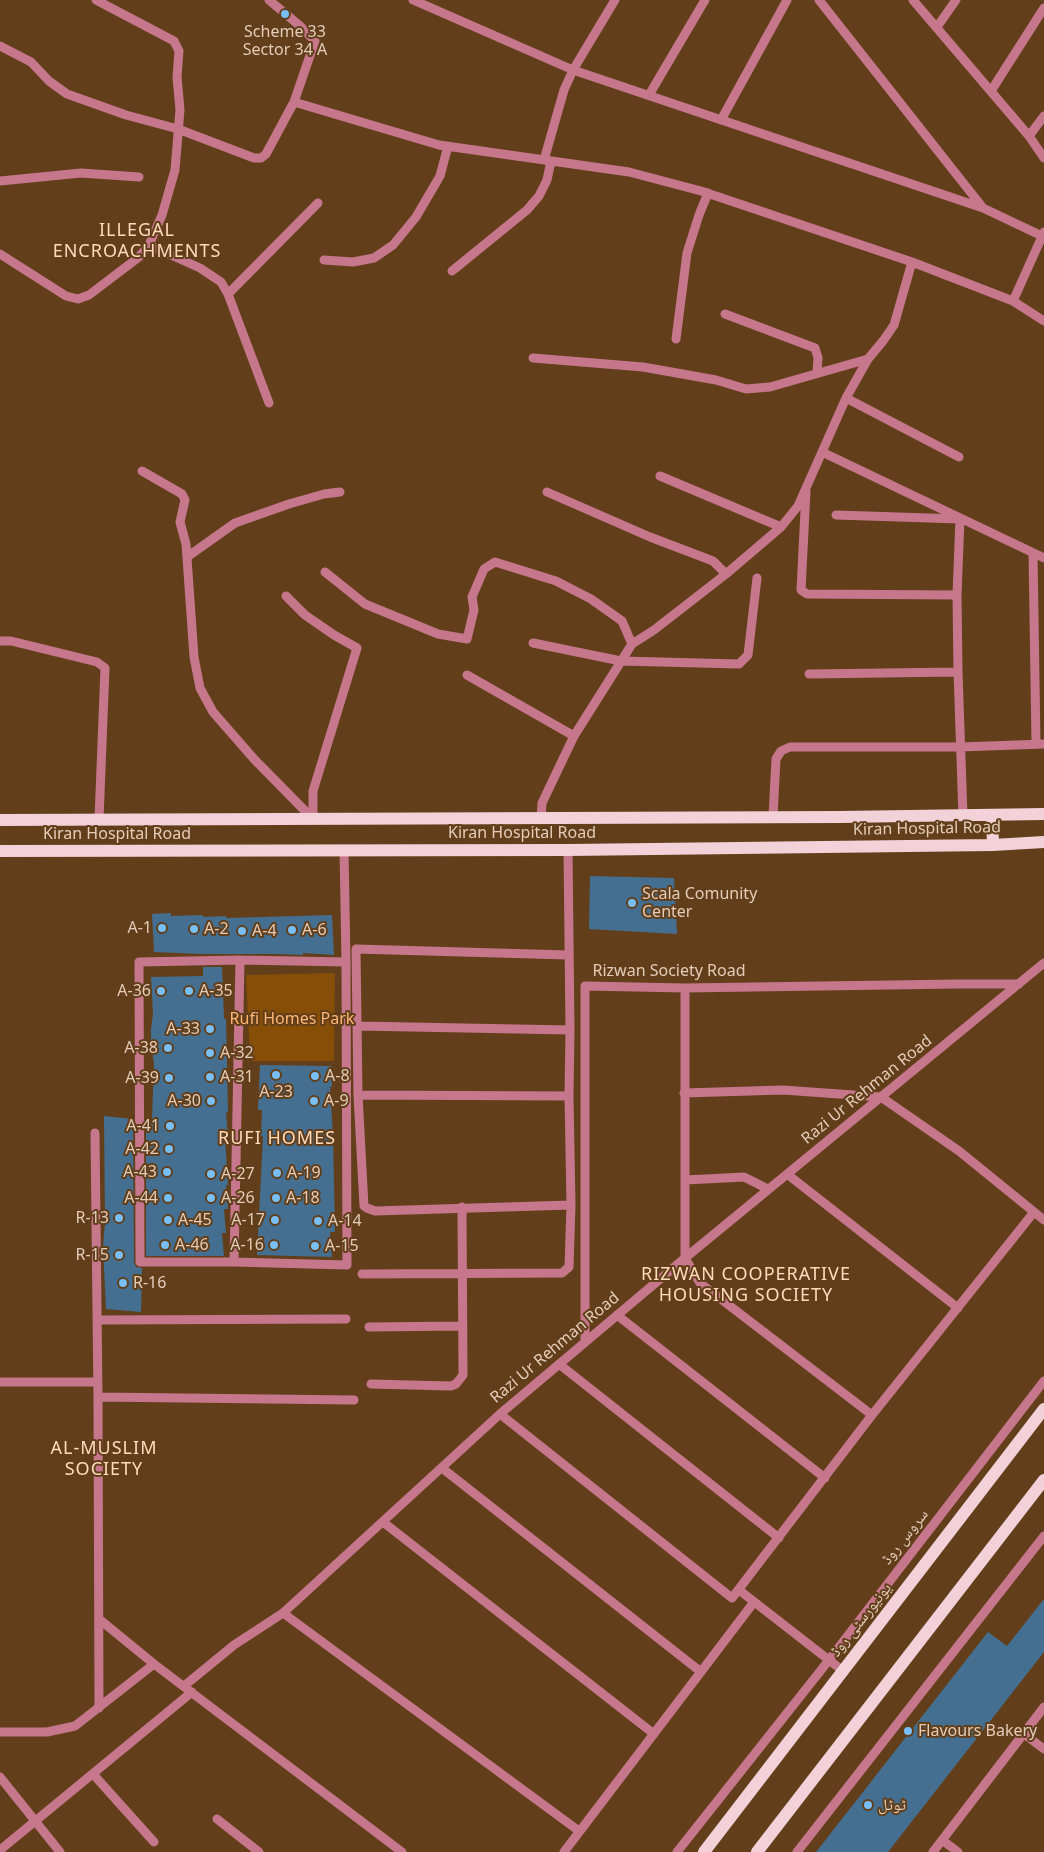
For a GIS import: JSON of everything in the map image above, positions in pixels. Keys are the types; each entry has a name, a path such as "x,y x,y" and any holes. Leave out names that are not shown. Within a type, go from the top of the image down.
{"main road":[{"name":"Kiran Hospital Road","path":"0,820 963,816 1044,814"},
{"path":"992,815 993,845"},
{"name":"Kiran Hospital Road","path":"0,851 568,850 993,845 1044,842"},
{"name":"یونیورسٹی روڈ","path":"704,1852 1044,1409"},
{"path":"757,1852 1044,1480"}],"street":[{"path":"0,254 66,296 78,299 89,295 139,257 148,245 162,215 175,170 180,110 177,77 179,51 174,41 96,0"},
{"path":"0,46 31,62 49,81 67,94 126,115 178,129 254,158 261,158 266,154 294,102 315,42 300,26 269,0"},
{"path":"412,0 573,70 982,208 1043,234 1014,301"},
{"path":"452,271 527,210 539,196 547,180 548,161 564,90 573,70 615,0"},
{"path":"649,95 705,0"},
{"path":"722,120 787,0"},
{"path":"820,0 982,208"},
{"path":"913,0 1029,136 1044,158"},
{"path":"936,27 956,0"},
{"path":"991,92 1044,8"},
{"path":"294,102 439,145 629,172 708,193 912,262 1014,301 1044,321"},
{"path":"1029,136 1044,116"},
{"path":"324,260 353,262 374,258 393,245 416,217 440,176 448,146"},
{"path":"0,181 81,173 139,177"},
{"path":"676,339 688,254 699,215 708,193"},
{"path":"228,294 318,203"},
{"path":"148,245 200,268 221,282 228,294 269,403"},
{"path":"541,818 542,802 574,736 632,644 654,630 726,574 782,527 798,506 846,398 868,359 883,342 894,325 912,262"},
{"path":"725,314 815,348 818,358 817,373"},
{"path":"533,358 643,367 716,380 746,389 770,387 868,359"},
{"path":"846,398 960,457"},
{"path":"822,452 1044,558"},
{"path":"142,471 182,494 185,500 180,522 186,544 194,657 200,688 213,712 254,759 313,819"},
{"path":"660,476 782,527"},
{"path":"806,486 801,590 807,594 957,595"},
{"path":"187,557 235,523 288,504 324,494 340,492"},
{"path":"547,492 650,537 713,561 726,574"},
{"path":"836,515 960,519"},
{"path":"960,519 957,595 963,816"},
{"path":"773,817 776,759 781,751 790,747 960,747 1040,744 1033,553"},
{"path":"326,572 365,604 438,634 467,638 474,610 472,597 484,569 495,562 556,582 591,599 622,621 632,644"},
{"path":"533,642 620,661 739,664 748,655 757,578"},
{"path":"286,596 305,615 357,648 313,791 313,819"},
{"path":"0,641 11,641 97,662 105,668 99,820"},
{"path":"808,674 958,672"},
{"path":"467,675 574,736"},
{"path":"344,849 346,962 347,1265 140,1262 138,963 240,960 346,962"},
{"path":"362,1274 562,1273 566,1272 570,1267 568,850"},
{"path":"568,956 356,949 358,1095 364,1206 375,1210 571,1205"},
{"path":"234,1262 240,960"},
{"name":"Razi Ur Rehman Road","path":"0,1850 93,1774 188,1689 234,1644 284,1613 500,1414 768,1189 1044,964"},
{"name":"Rizwan Society Road","path":"585,1342 585,986 685,988 1019,984"},
{"path":"685,988 685,1258 700,1283 872,1415"},
{"path":"358,1026 570,1030"},
{"path":"684,1093 782,1090 881,1097 959,1151 1044,1220"},
{"path":"358,1095 568,1096"},
{"path":"94,1133 98,1382 99,1708"},
{"path":"787,1174 958,1308"},
{"path":"685,1180 744,1177 768,1189"},
{"path":"371,1384 451,1386 456,1384 463,1375 462,1207"},
{"path":"500,1414 732,1598 872,1415 1034,1212"},
{"path":"617,1315 825,1478"},
{"path":"97,1320 346,1319"},
{"path":"369,1327 462,1326"},
{"path":"559,1364 779,1538"},
{"name":"سروس روڈ","path":"677,1852 1044,1381"},
{"path":"0,1382 98,1382"},
{"path":"98,1397 354,1400"},
{"path":"442,1468 701,1672"},
{"path":"383,1522 654,1734"},
{"path":"797,1852 1044,1536"},
{"path":"739,1590 843,1671"},
{"path":"564,1852 754,1602"},
{"path":"284,1613 579,1831"},
{"path":"99,1619 154,1664 402,1852"},
{"path":"0,1732 47,1732 75,1726 154,1664"},
{"path":"933,1852 1044,1708"},
{"path":"1024,1734 1044,1749"},
{"path":"93,1774 154,1842"},
{"path":"0,1777 60,1852"},
{"path":"217,1818 259,1852"},
{"path":"942,1840 958,1852"}],"green space":[{"name":"Rufi Homes Park","path":"335,973 334,1061 253,1061 250,1057 246,975"}],"building":[{"name":"Scala Comunity Center","path":"590,876 674,878 677,934 589,929"},
{"path":"171,913 171,916 203,915 203,917 226,916 226,918 332,915 334,955 154,952 152,914"},
{"path":"203,967 222,967 224,1019 226,1019 228,1112 226,1112 228,1137 225,1137 228,1209 224,1209 226,1233 222,1233 224,1256 146,1256 146,1120 152,1120 154,1063 152,1052 154,1039 151,1040 153,1014 151,977 203,976"},
{"path":"260,1065 331,1066 332,1087 330,1087 335,1232 330,1232 332,1257 257,1255 263,1136 261,1136 262,1110 258,1110"},
{"path":"104,1116 133,1119 134,1262 136,1267 142,1268 141,1312 106,1309 103,1247 105,1222"},
{"path":"1044,1599 1044,1652 888,1852 816,1852 988,1632 1007,1646"}],"place":[{"name":"Scheme 33 Sector 34 A","path":"285,14"},
{"name":"Scala Comunity Center","path":"632,903"},
{"name":"A-1","path":"162,928"},
{"name":"A-2","path":"194,929"},
{"name":"A-6","path":"292,930"},
{"name":"A-4","path":"242,931"},
{"name":"A-36","path":"161,991"},
{"name":"A-35","path":"189,991"},
{"name":"A-33","path":"210,1029"},
{"name":"A-38","path":"168,1048"},
{"name":"A-32","path":"210,1053"},
{"name":"A-23","path":"276,1075"},
{"name":"A-8","path":"315,1076"},
{"name":"A-31","path":"210,1077"},
{"name":"A-39","path":"169,1078"},
{"name":"A-30","path":"211,1101"},
{"name":"A-9","path":"314,1101"},
{"name":"A-41","path":"170,1126"},
{"name":"A-42","path":"169,1149"},
{"name":"A-43","path":"167,1172"},
{"name":"A-19","path":"277,1173"},
{"name":"A-27","path":"211,1174"},
{"name":"A-44","path":"168,1198"},
{"name":"A-26","path":"211,1198"},
{"name":"A-18","path":"276,1198"},
{"name":"R-13","path":"119,1218"},
{"name":"A-45","path":"168,1220"},
{"name":"A-17","path":"275,1220"},
{"name":"A-14","path":"318,1221"},
{"name":"A-46","path":"165,1245"},
{"name":"A-16","path":"274,1245"},
{"name":"A-15","path":"315,1246"},
{"name":"R-15","path":"119,1255"},
{"name":"R-16","path":"123,1283"},
{"name":"Flavours Bakery","path":"908,1731"},
{"name":"ٹوٹل","path":"868,1805"}],"district":[{"name":"ILLEGAL ENCROACHMENTS","path":"137,241"},
{"name":"RUFI HOMES","path":"277,1139"},
{"name":"RIZWAN COOPERATIVE HOUSING SOCIETY","path":"746,1285"},
{"name":"AL-MUSLIM SOCIETY","path":"104,1459"}]}
